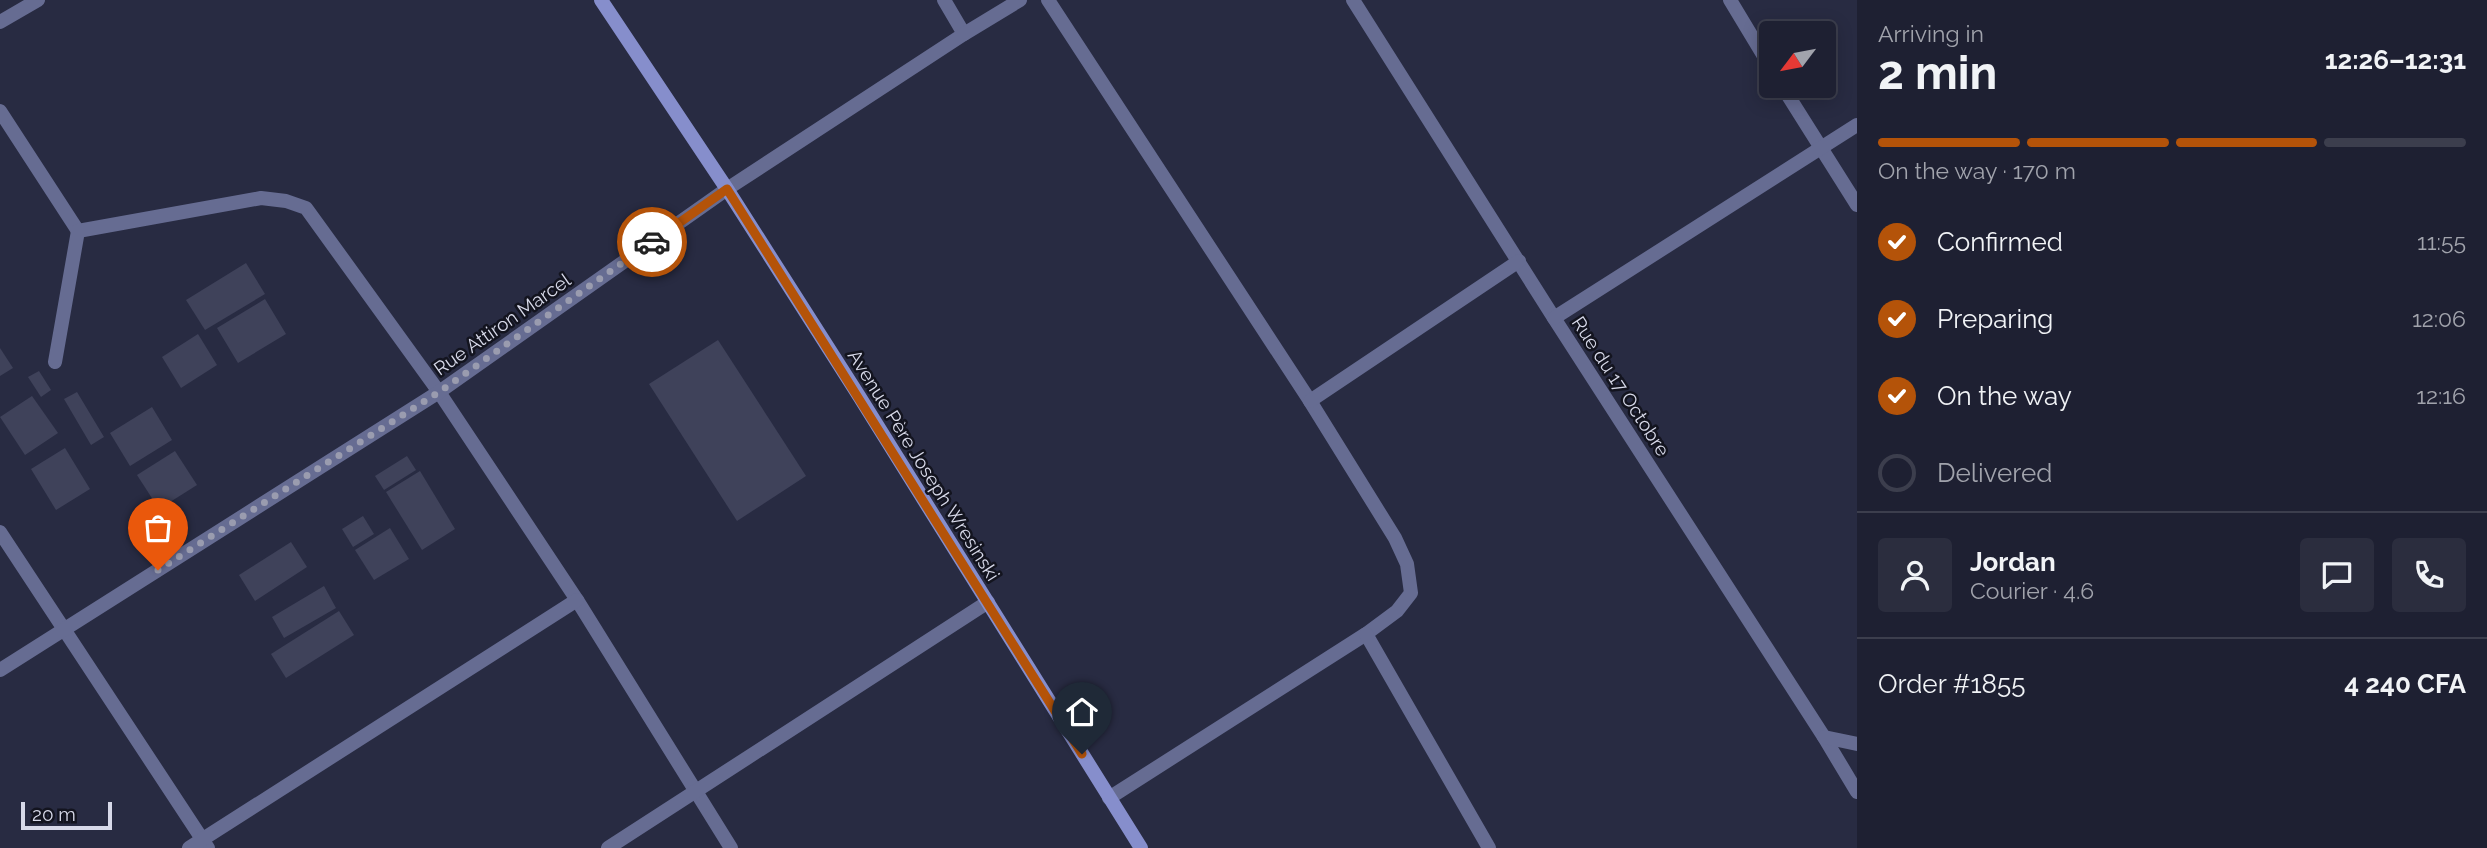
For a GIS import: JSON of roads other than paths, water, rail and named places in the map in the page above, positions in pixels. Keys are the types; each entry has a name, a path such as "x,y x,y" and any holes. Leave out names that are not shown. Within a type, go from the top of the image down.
{"street":[{"path":"0,22 38,0"},
{"name":"Avenue Père Joseph Wresinski","path":"601,0 727,189 1142,848"},
{"path":"944,0 964,34"},
{"name":"Rue Attiron Marcel","path":"0,670 439,392 727,189 1020,0"},
{"path":"1048,0 1310,401 1395,538 1407,564 1411,593 1397,611 1366,634 1109,798"},
{"name":"Rue du 17 Octobre","path":"1353,0 1857,792"},
{"path":"1730,0 1759,48"},
{"path":"1789,98 1857,205"},
{"path":"0,111 78,231 55,362"},
{"path":"1553,317 1857,125"},
{"path":"78,231 261,198 286,201 306,208 439,392 577,600 731,848"},
{"path":"1310,401 1519,261"},
{"path":"0,532 206,844"},
{"path":"189,848 206,844 577,600"},
{"path":"608,848 988,602"},
{"path":"1366,634 1489,848"},
{"path":"1824,737 1857,744"}]}
